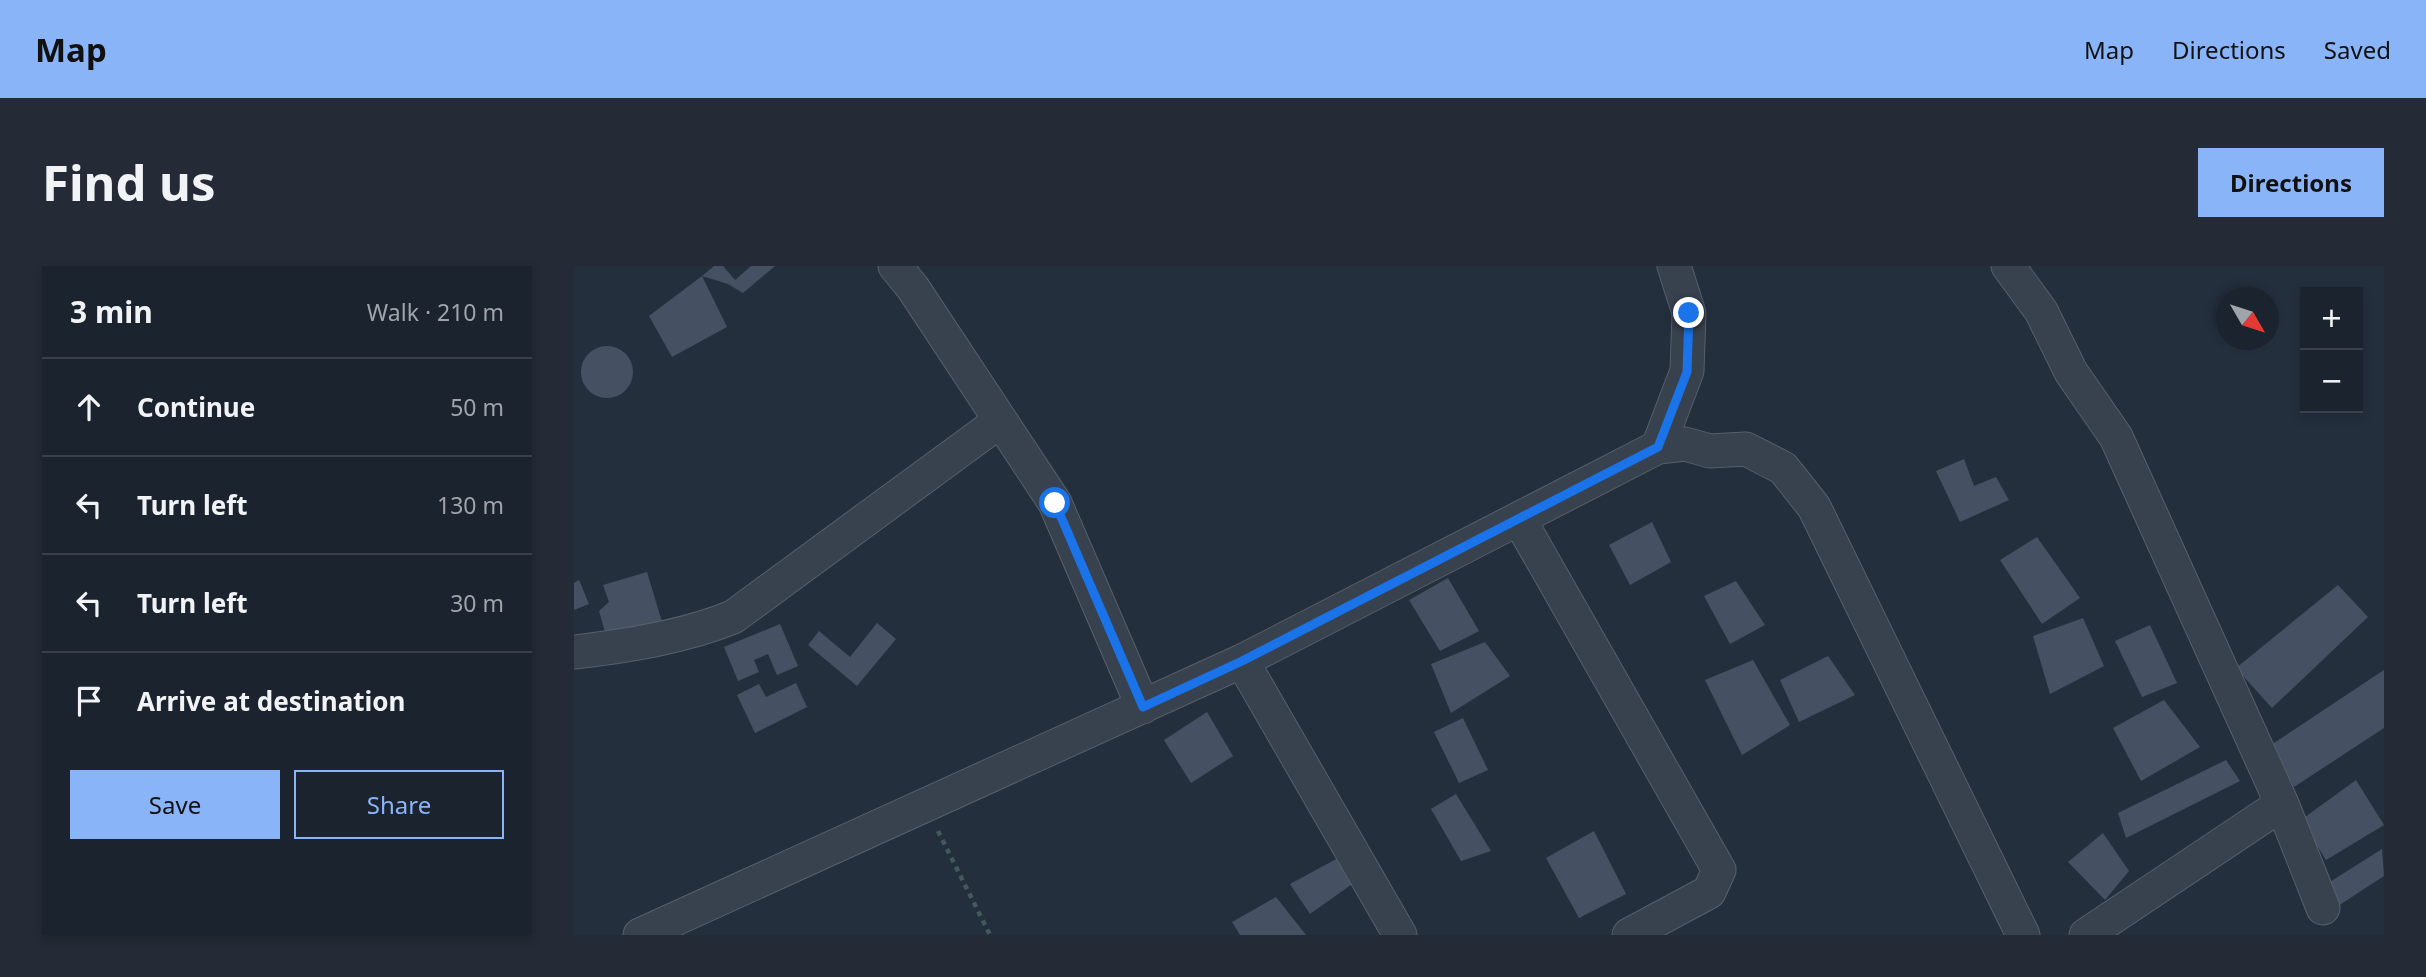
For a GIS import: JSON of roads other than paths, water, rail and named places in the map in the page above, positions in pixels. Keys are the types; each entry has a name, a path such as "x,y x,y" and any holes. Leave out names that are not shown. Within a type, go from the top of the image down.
{"street":[{"path":"895,266 913,288 1055,503 1143,707"},
{"path":"1658,447 1687,372 1689,313 1674,266"},
{"path":"2008,266 2041,311 2071,372 2116,437 2282,804 2323,908"},
{"path":"574,652 602,649 708,627 733,617 1000,421"},
{"path":"640,935 1242,661 1658,447 1685,444 1710,451 1746,449 1783,468 1814,507 2023,935"},
{"path":"1519,519 1719,870 1709,892 1680,923 1629,935"},
{"path":"1242,661 1401,935"},
{"path":"2086,935 2282,804"}]}
